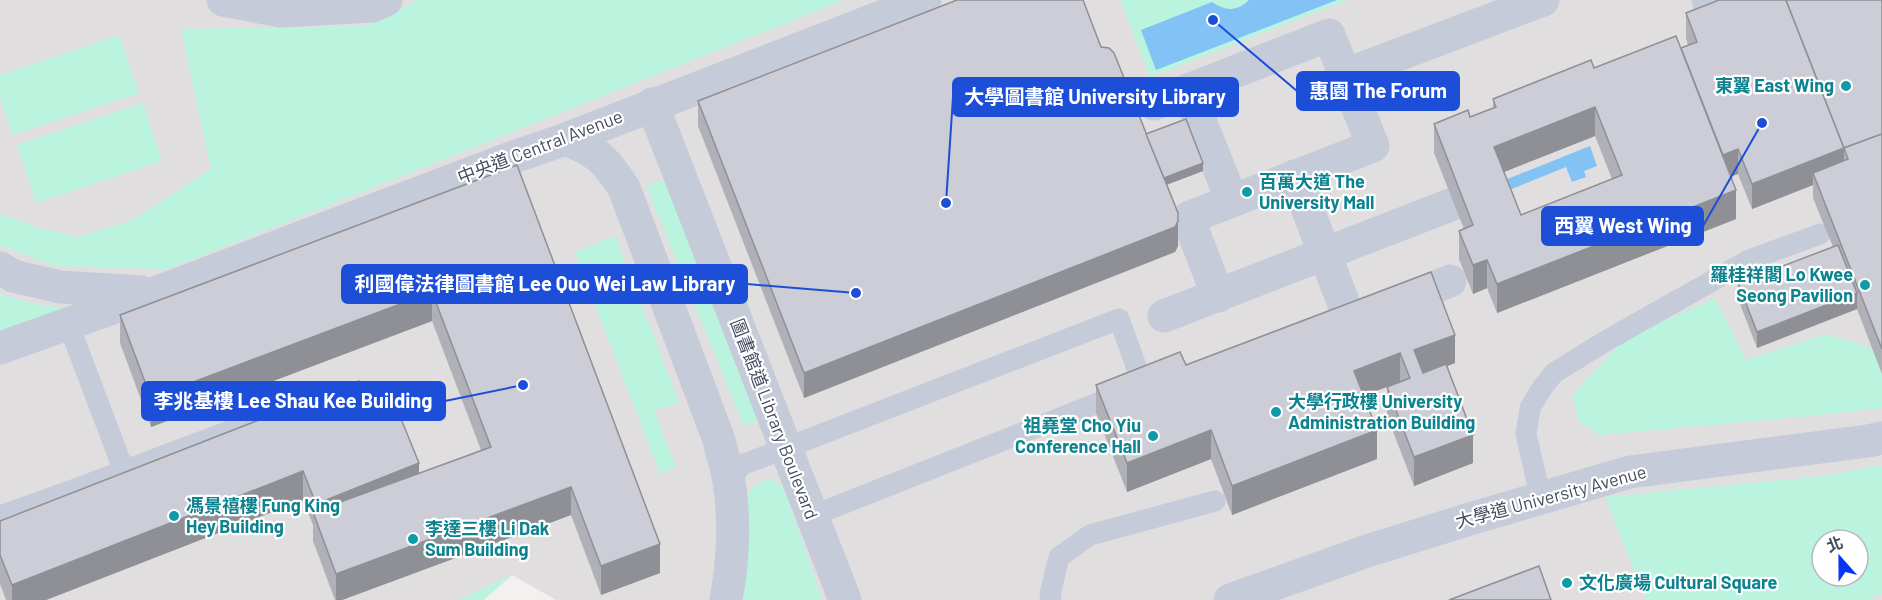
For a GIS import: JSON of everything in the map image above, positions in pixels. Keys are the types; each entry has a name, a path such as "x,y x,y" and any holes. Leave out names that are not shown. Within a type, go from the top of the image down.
{"street":[{"path":"223,0 281,11 372,6 386,0"},
{"name":"中央道 Central Avenue","path":"0,348 155,293 566,139 925,0"},
{"path":"1346,75 1543,0"},
{"path":"1154,104 1329,35 1373,146 1188,218 1218,296"},
{"path":"1188,90 1232,201"},
{"name":"圖書館道 Library Boulevard","path":"652,104 845,600"},
{"path":"566,139 587,148 606,161 624,188 718,440 729,481 732,517 731,572 726,600"},
{"path":"1294,176 1350,320 1450,281"},
{"path":"1164,316 1454,204"},
{"name":"中央道 Central Avenue","path":"0,268 13,276 60,287 155,293"},
{"name":"大學道 University Avenue","path":"1230,600 1367,551 1630,472 1882,438"}],"lane":[{"path":"1541,499 1526,434 1530,408 1554,373 1749,260 1820,234"},
{"path":"729,481 742,465 1119,318 1143,385 812,516"},
{"path":"68,323 124,471"},
{"path":"0,516 322,396"},
{"path":"1051,600 1050,594 1059,557 1090,535 1215,501"}],"shaded area":[{"path":"0,0 1882,0 1882,600 556,600 512,575 475,600 0,600"}],"green space":[{"path":"419,0 844,0 168,269 54,266 0,245 0,214 36,227 77,237 131,221 211,169 181,29 367,26"},
{"path":"1120,0 1348,0 1150,77"},
{"path":"119,35 139,93 12,135 0,98 0,75"},
{"path":"143,103 162,161 36,203 17,145"},
{"path":"671,176 769,416 744,426 646,186"},
{"path":"615,236 679,402 654,411 676,467 660,474 575,252"},
{"path":"0,294 33,304 71,309 0,332"},
{"path":"1715,298 1746,360 1827,334 1877,350 1882,348 1882,408 1600,435 1577,420 1573,395 1624,339"},
{"path":"1882,465 1882,594 1869,596 1878,600 1646,600 1605,497 1825,476"},
{"path":"769,479 780,484 787,497 822,600 743,600 748,558 745,499 754,485"},
{"path":"512,575 484,600 458,600"}],"water":[{"path":"1249,0 1337,0 1156,70 1141,30 1212,2 1231,9 1240,7"},
{"path":"1590,146 1597,166 1584,171 1586,177 1572,182 1566,167 1509,190 1505,180"}],"building":[{"path":"957,0 1083,0 1101,47 1109,48 1114,53 1178,213 1178,221 1175,227 804,373 698,101"},
{"path":"1719,0 1786,0 1844,148 1752,184 1738,149 1723,155 1681,48 1697,42 1686,13"},
{"name":"東翼 East Wing","path":"1786,0 1882,0 1882,134 1844,148"},
{"path":"1676,36 1736,190 1497,284 1487,260 1473,265 1459,231 1473,225 1434,124 1468,110 1470,117 1496,107 1493,99 1591,60 1594,68","holes":["1595,107 1622,175 1521,215 1494,147"]},
{"path":"1186,119 1203,163 1164,178 1146,134"},
{"name":"羅桂祥閣 Lo Kwee Seong Pavilion","path":"1882,134 1882,349 1813,173 1848,159 1844,148"},
{"path":"517,165 660,544 601,566 571,487 336,574 313,512 491,447 432,292 151,398 120,315"},
{"path":"1838,245 1857,293 1757,332 1738,283"},
{"path":"1431,272 1455,335 1414,350 1423,373 1446,364 1473,435 1414,457 1387,387 1410,378 1400,353 1354,371 1377,430 1232,486 1211,430 1127,463 1096,385 1180,352 1186,365"},
{"name":"馮景禧樓 Fung King Hey Building","path":"359,381 372,413 395,404 419,463 316,504 303,471 12,585 0,555 0,521"},
{"path":"1539,566 1551,600 1449,600"}],"place":[{"name":"惠園 The Forum","path":"1213,20"},
{"name":"東翼 East Wing","path":"1846,86"},
{"name":"西翼 West Wing","path":"1762,123"},
{"name":"百萬大道 The University Mall","path":"1247,192"},
{"name":"大學圖書館 University Library","path":"946,203"},
{"name":"羅桂祥閣 Lo Kwee Seong Pavilion","path":"1865,285"},
{"name":"利國偉法律圖書館 Lee Quo Wei Law Library","path":"856,293"},
{"name":"李兆基樓 Lee Shau Kee Building","path":"523,385"},
{"name":"大學行政樓 University Administration Building","path":"1276,412"},
{"name":"祖堯堂 Cho Yiu Conference Hall","path":"1153,436"},
{"name":"馮景禧樓 Fung King Hey Building","path":"174,516"},
{"name":"李達三樓 Li Dak Sum Building","path":"413,539"},
{"name":"文化廣場 Cultural Square","path":"1567,583"}]}
